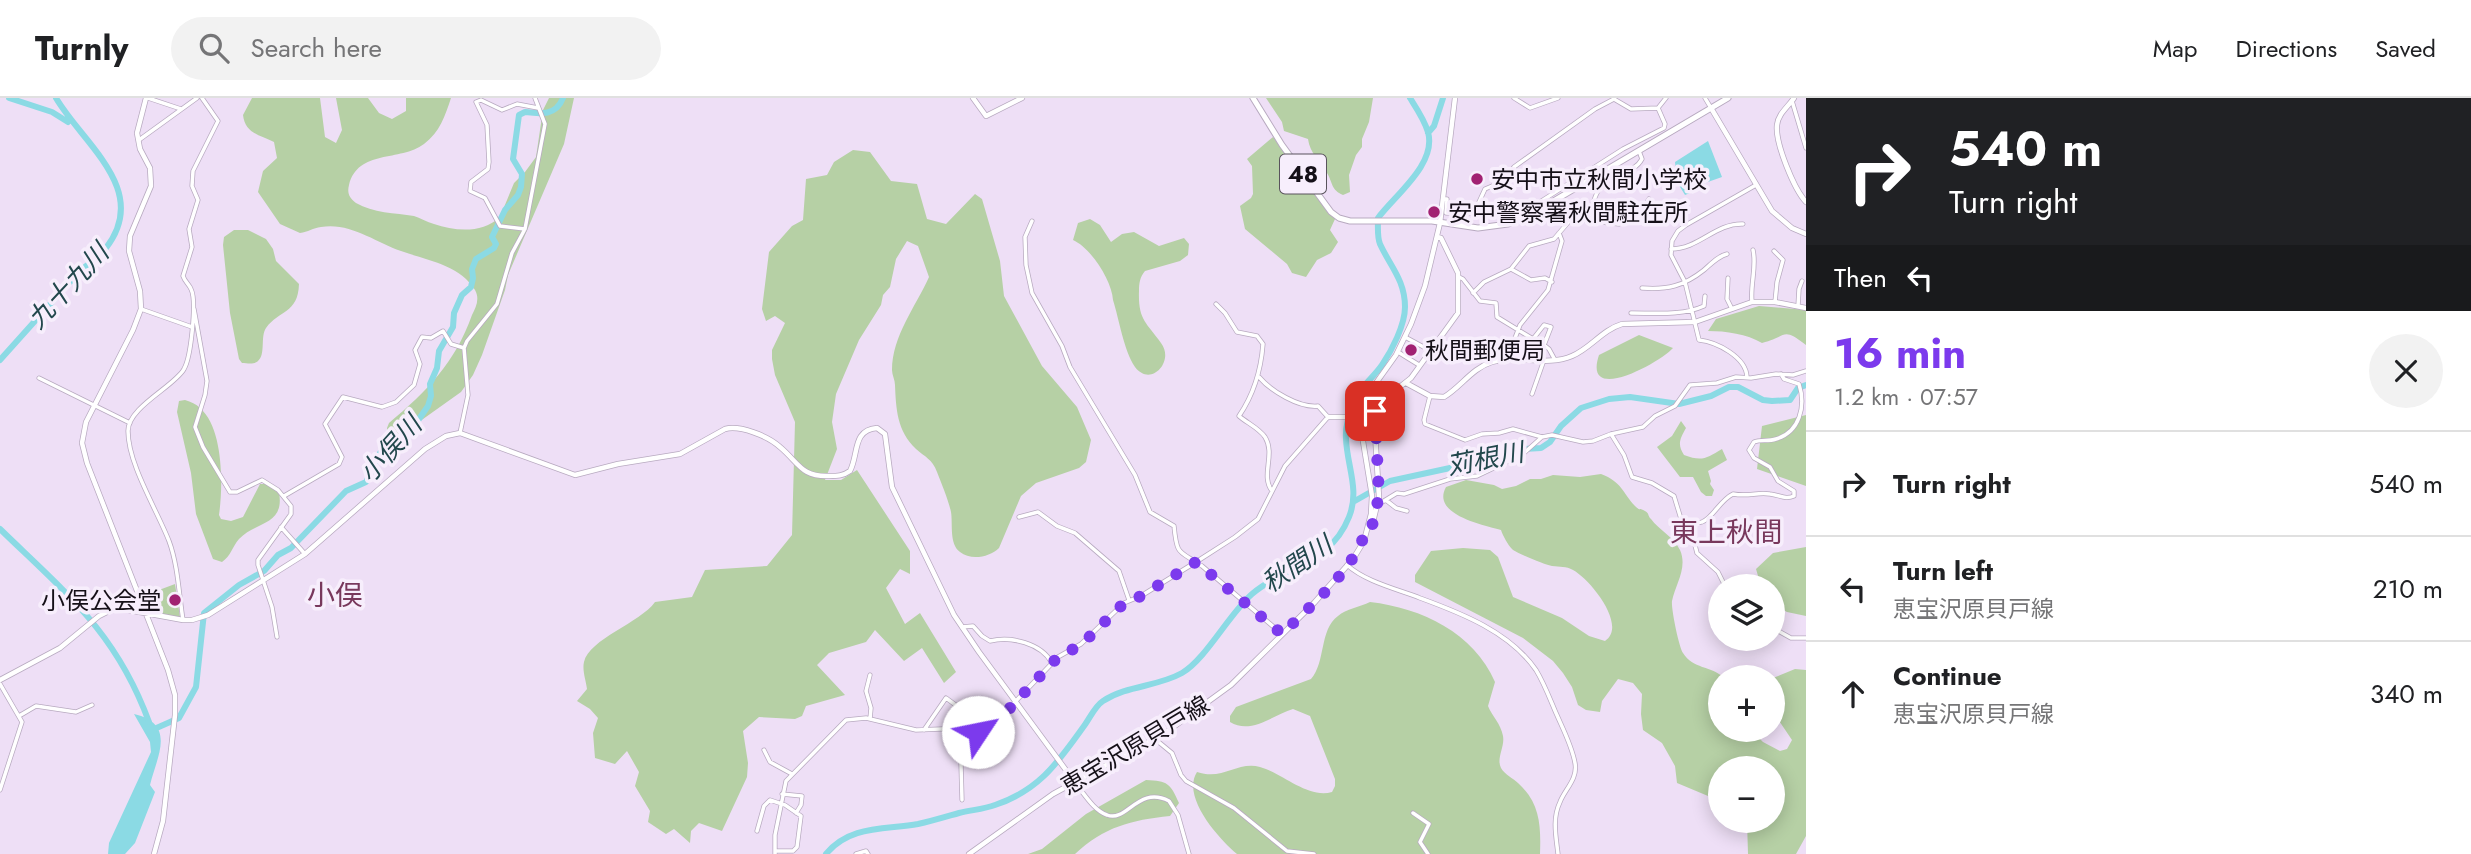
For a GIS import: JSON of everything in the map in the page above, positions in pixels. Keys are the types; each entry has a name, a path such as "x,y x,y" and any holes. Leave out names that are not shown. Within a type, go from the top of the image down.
{"main road":[{"name":"48","path":"1253,98 1282,145 1331,212 1344,220 1440,223 1469,227 1508,224 1535,212 1564,192 1728,98"}],"street":[{"path":"154,854 163,821 175,715 172,682 84,454 83,432 141,309 140,291 132,267 129,244 152,177 149,162 137,141 137,125 147,98 181,110"},
{"path":"137,141 197,98"},
{"path":"183,620 171,549 134,459 128,431 130,423 148,401 184,369 191,327 192,291 183,276 192,247 189,229 198,203 192,181 193,171 218,121 202,98"},
{"path":"460,433 469,387 464,348 497,304 512,253 525,229 545,124 535,98"},
{"path":"972,98 986,116 1022,98"},
{"path":"757,831 766,802 770,800 780,804 785,805 802,819 797,847 793,851 775,853 775,835 780,804 782,794 792,774 846,720 860,717 923,730 991,727 1058,657 1081,645 1117,608 1196,562 1258,519 1285,466 1328,417 1356,417 1366,397 1398,352 1418,309 1440,223 1455,98"},
{"path":"1514,98 1531,108 1558,98"},
{"path":"1441,199 1447,200 1446,213 1474,213 1485,188 1504,181 1514,167 1595,109 1614,99 1631,109 1658,108 1666,98"},
{"path":"1705,98 1777,217 1806,234"},
{"path":"1793,99 1806,148"},
{"path":"1793,99 1780,114 1778,137 1796,189 1806,202"},
{"path":"525,229 500,226 485,198 470,191 472,181 488,169 489,162 487,125 476,102 481,100 502,110 517,104 539,108"},
{"path":"1564,192 1623,149 1664,128 1665,124 1658,108"},
{"path":"1588,219 1601,185 1637,167 1642,159 1639,151"},
{"path":"1747,377 1742,363 1713,342 1699,340 1685,282 1674,264 1671,249 1676,234 1686,225 1756,185"},
{"path":"1473,293 1484,282 1511,269 1529,246 1552,240 1571,219 1619,224 1641,211 1649,199"},
{"path":"1641,211 1655,217"},
{"path":"1031,221 1026,237 1026,265 1035,299 1062,346 1070,367 1135,475 1150,512 1172,523 1176,547 1187,559 1196,562 1282,634"},
{"path":"1671,249 1688,247 1727,225 1743,224"},
{"path":"1507,359 1517,331 1545,296 1552,282 1562,241 1559,233"},
{"name":"恵宝沢原貝戸線","path":"1367,527 1372,526 1378,504 1375,411 1382,401 1406,383 1458,313 1459,277 1441,238 1437,237"},
{"path":"1752,302 1751,285 1755,261 1753,250"},
{"path":"1774,251 1783,260 1775,302"},
{"path":"1642,288 1666,289 1685,282 1727,254"},
{"path":"1511,269 1531,280 1545,278 1552,282"},
{"path":"1459,277 1464,279 1480,301 1496,303 1497,317 1533,340 1544,325 1551,327 1544,345 1555,360"},
{"path":"1728,278 1727,299 1732,309"},
{"path":"1798,308 1802,281"},
{"path":"1631,313 1675,313 1693,310 1704,306 1705,296"},
{"path":"1406,383 1430,396 1441,398 1447,396 1476,370 1497,360 1555,360 1574,355 1613,327 1622,324 1695,322 1752,302 1775,302 1806,308"},
{"path":"192,303 203,352 206,381 205,396 195,427 200,440 230,492 235,493 262,480 284,496 292,510 258,560 272,607 277,637"},
{"path":"1216,304 1237,332 1260,339 1263,347 1258,366 1259,377 1239,416 1260,431 1269,444 1267,480 1272,491"},
{"path":"141,309 191,327"},
{"path":"284,496 339,464 342,457 325,424 343,397 382,407 396,402 414,385 420,364 415,349 422,337 432,338 441,331 451,344 464,348"},
{"path":"1405,337 1431,351"},
{"path":"1436,344 1497,360"},
{"path":"1398,352 1419,365"},
{"path":"1532,394 1545,360"},
{"path":"1430,396 1425,424 1465,440 1513,429 1542,437 1554,435 1583,442 1643,427 1655,416 1675,406 1690,385 1717,383 1733,377 1793,375 1806,371"},
{"path":"1684,522 1699,523 1707,520 1719,505 1733,494 1747,497 1771,494 1787,499 1794,496 1794,491 1778,481 1770,467 1754,458 1749,450 1755,441 1778,438 1795,428 1799,422 1802,394 1799,384 1784,379 1781,374"},
{"path":"1259,377 1284,395 1313,407 1318,406 1328,417"},
{"path":"39,378 130,423"},
{"name":"恵宝沢原貝戸線","path":"969,854 1074,781 1155,738 1231,685 1348,565 1358,552 1367,527 1372,496 1356,417"},
{"path":"0,790 22,722 0,682 61,646 104,612 117,609 183,620 195,620 208,615 306,554 425,449 446,436 460,433 575,475 618,464 680,454 733,427 779,445 804,470 821,476 846,474 855,462 857,443 862,433 873,428 882,430 887,442 892,487 962,627 1074,781 1093,805 1109,816 1117,816 1144,798 1156,796 1169,801 1175,807 1189,854"},
{"path":"1611,433 1624,455 1630,474 1672,495 1681,519 1692,532 1697,553 1719,574"},
{"path":"1378,504 1397,493 1404,494 1450,479 1477,476 1523,454 1542,437"},
{"path":"1386,501 1406,511"},
{"path":"1019,517 1038,512 1056,526 1075,533 1119,571 1129,600"},
{"path":"281,527 306,554"},
{"path":"1348,565 1372,579 1440,605 1486,628 1517,649 1535,669 1550,698 1575,763 1572,781 1560,801 1555,817 1558,854"},
{"path":"962,627 974,626 990,641 1007,638 1032,646 1048,656 1052,663"},
{"path":"1785,635 1791,638 1806,638"},
{"path":"870,675 866,691 870,719"},
{"path":"923,730 946,698 971,717 978,729"},
{"path":"19,716 36,706 76,712 92,705"},
{"path":"962,800 961,764 978,729"},
{"path":"1155,738 1172,753 1186,781 1230,806 1285,850 1314,854"},
{"path":"764,750 770,762 792,774"},
{"path":"782,794 802,796 796,813"},
{"path":"1413,813 1429,824 1420,842 1428,854"},
{"path":"856,854 866,851 868,854"}],"green space":[{"path":"252,98 320,98 325,137 336,143 342,130 336,98 368,98 379,113 392,119 406,111 406,98 451,98 441,123 430,139 414,149 361,166 354,174 348,193 356,203 370,209 414,216 431,223 468,230 485,226 500,217 514,183 536,157 543,110 549,98 574,98 564,144 508,275 505,290 473,375 461,392 395,439 388,436 389,423 416,399 448,362 475,309 475,290 452,269 352,230 332,226 300,233 280,224 258,192 263,171 277,158 274,142 254,133 244,121 243,115"},
{"path":"1266,98 1373,98 1362,147 1349,175 1350,192 1343,195 1336,191 1313,153 1308,139 1284,131 1282,122"},
{"path":"1273,137 1335,219 1330,230 1338,242 1331,253 1317,260 1306,277 1292,273 1287,264 1245,229 1240,206 1253,194 1252,166 1247,159"},
{"path":"853,150 870,152 891,181 917,184 927,219 946,224 975,194 982,199 1000,261 1004,296 1042,366 1077,407 1091,440 1086,462 1079,468 1036,483 1021,496 999,548 995,551 986,556 975,557 960,552 954,544 950,508 937,472 931,461 916,449 905,435 897,411 893,357 906,322 929,277 918,246 907,241 896,259 890,287 859,340 836,394 832,422 837,449 825,480 841,480 857,470 910,551 910,574 900,569 886,588 905,624 920,613 956,672 944,683 922,648 904,661 875,630 866,642 829,653 817,665 845,695 806,706 802,716 795,719 759,717 743,731 748,763 747,777 722,831 699,823 691,831 690,843 674,829 666,834 648,822 650,811 635,786 639,772 627,751 615,764 595,758 593,733 598,718 577,701 587,689 584,662 595,646 648,610 655,602 692,597 705,570 767,566 792,535 795,422 775,375 772,359 772,350 785,323 775,316 766,321 762,309 769,252 792,226 803,220 806,179 827,175 834,162"},
{"path":"1090,219 1100,225 1111,242 1122,234 1134,232 1159,246 1184,238 1189,244 1188,255 1180,261 1145,271 1140,280 1139,301 1142,315 1165,350 1163,364 1154,373 1141,373 1135,367 1125,344 1105,275 1087,250 1073,240 1078,223"},
{"path":"234,230 248,230 266,239 273,249 276,261 299,284 292,306 266,328 260,358 252,363 242,363 239,359 230,313 223,245 224,237"},
{"path":"1759,306 1806,310 1806,345 1788,334 1762,343 1750,337 1708,331 1716,319"},
{"path":"1639,335 1673,348 1640,370 1612,379 1602,377 1597,370 1599,355"},
{"path":"185,400 200,408 214,430 220,459 221,519 231,521 243,517 260,484 270,484 279,492 278,511 268,522 239,539 222,562 213,559 196,514 191,473 177,412 179,401"},
{"path":"1806,415 1806,486 1757,469 1762,426"},
{"path":"1681,421 1686,428 1680,442 1684,455 1704,458 1722,449 1727,460 1708,471 1714,490 1712,496 1701,492 1693,477 1680,477 1657,447 1672,436"},
{"path":"1601,474 1618,484 1635,506 1647,513 1680,550 1683,563 1672,601 1673,612 1683,653 1692,662 1708,669 1708,742 1763,742 1780,751 1787,749 1792,740 1785,730 1785,673 1795,669 1806,670 1806,836 1796,854 1748,854 1747,833 1785,833 1785,756 1708,756 1708,796 1677,783 1675,766 1662,743 1643,730 1642,694 1633,683 1618,679 1602,701 1600,712 1586,710 1578,705 1572,687 1553,661 1523,638 1415,582 1415,575 1431,551 1463,548 1490,550 1498,557 1513,597 1562,618 1589,636 1605,641 1611,634 1609,614 1597,592 1580,575 1565,567 1549,565 1515,551 1507,543 1501,530 1461,517 1446,504 1443,496 1446,487 1466,480 1502,489 1530,479 1553,475 1580,477"},
{"path":"1806,547 1806,616 1785,611 1785,574 1757,574 1756,569 1773,553"},
{"path":"175,584 180,617 150,612 143,596"},
{"path":"1370,602 1409,610 1444,626 1474,650 1486,665 1495,682 1488,706 1503,736 1501,768 1531,798 1538,815 1540,854 1237,854 1204,817 1194,793 1193,782 1197,772 1215,774 1244,767 1260,767 1304,789 1332,792 1335,779 1310,716 1293,709 1262,723 1246,726 1230,722 1230,716 1236,707 1311,679 1319,664 1332,622 1345,612"},
{"path":"1146,780 1164,782 1173,791 1179,803 1170,816 1119,826 1097,837 1075,854 1028,854 1042,849 1086,814"}],"water":[{"path":"1708,141 1722,177 1685,195 1677,182 1675,162"},
{"path":"134,714 156,725 160,733 161,742 150,785 155,792 135,843 125,854 108,854 109,843 151,752 150,742"}],"waterway":[{"path":"9,98 52,112 68,122"},
{"name":"九十九川","path":"0,360 78,273 103,252 118,227 121,207 117,187 96,150 56,98"},
{"name":"小俣川","path":"152,730 179,718 196,687 204,613 239,585 264,571 278,555 291,548 346,491 366,482 380,453 410,432 428,406 430,384 437,368 439,351 453,327 454,313 462,295 471,287 472,269 476,259 494,248 496,244 492,237 505,210 518,195 521,187 522,174 513,159 519,115 525,112 552,111 563,98"},
{"name":"秋間川","path":"826,854 835,845 857,833 918,824 986,808 1024,791 1056,763 1100,703 1122,692 1182,673 1200,658 1252,594 1265,584 1319,555 1341,533 1349,517 1353,497 1346,439 1349,416 1359,393 1390,352 1404,314 1402,289 1379,241 1378,218 1413,178 1426,156 1428,132 1410,98"},
{"path":"1428,133 1434,126 1443,98"},
{"name":"苅根川","path":"1353,502 1390,481 1450,468 1504,450 1541,448 1550,442 1561,426 1581,408 1609,399 1630,397 1679,404 1711,396 1729,387 1738,387 1763,400 1790,400 1798,388 1806,385"},
{"name":"九十九川","path":"0,529 67,594 105,638 136,690 149,722"}],"place":[{"name":"安中市立秋間小学校","path":"1477,179"},
{"name":"安中警察署秋間駐在所","path":"1434,212"},
{"name":"秋間郵便局","path":"1411,350"},
{"name":"小俣公会堂","path":"175,600"}],"district":[{"name":"東上秋間","path":"1726,532"},
{"name":"小俣","path":"335,595"}],"route":[{"path":"978,732 978,729 986,729 995,724 1058,657 1081,645 1117,608 1196,562 1282,634 1353,559 1364,541 1367,527 1372,526 1379,496 1375,411"}]}
